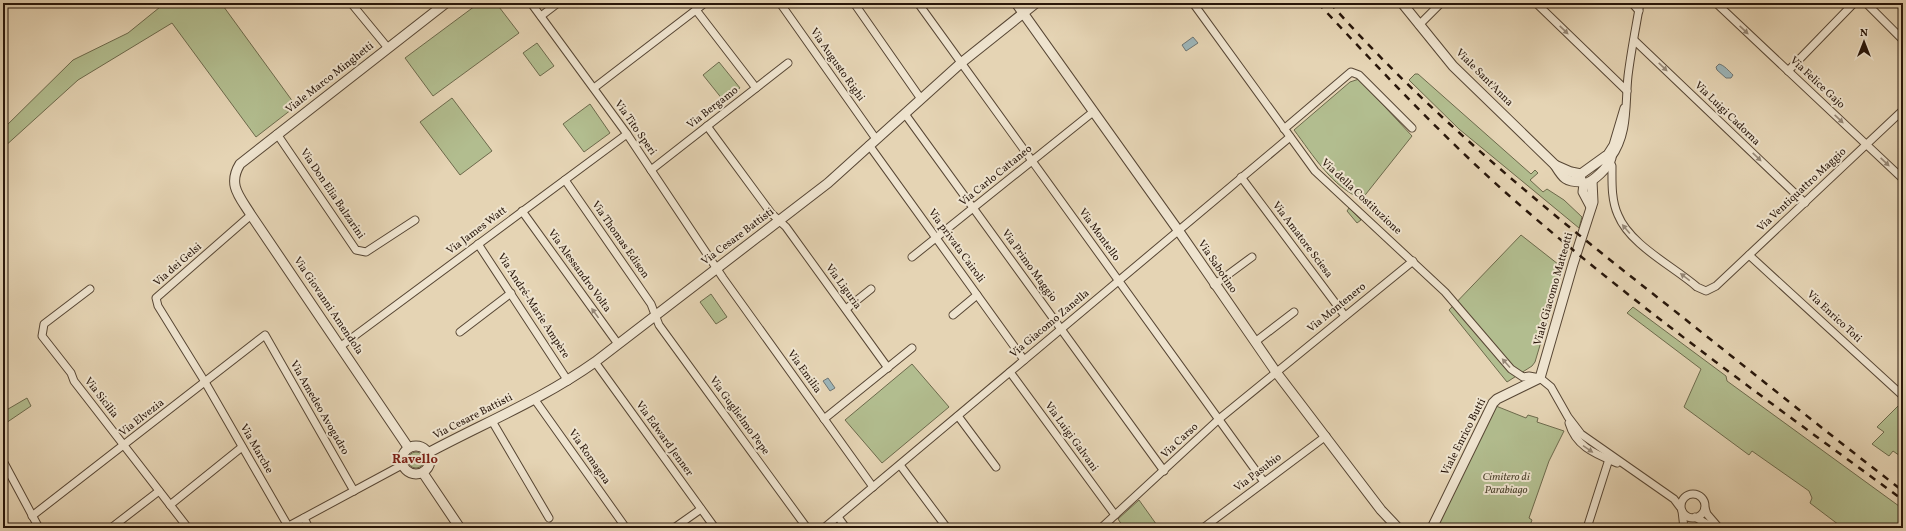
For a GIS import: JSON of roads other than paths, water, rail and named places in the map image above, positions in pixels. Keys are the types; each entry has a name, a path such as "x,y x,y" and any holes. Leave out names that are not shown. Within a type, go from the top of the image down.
{"street":[{"path":"350,3 388,48"},
{"name":"Viale Marco Minghetti","path":"235,177 240,164 446,3"},
{"name":"Via Tito Speri","path":"531,3 594,88 717,268"},
{"path":"541,16 558,3"},
{"path":"594,88 705,3"},
{"name":"Via Augusto Righi","path":"780,3 873,142"},
{"path":"854,3 921,99"},
{"name":"Via Montello","path":"918,3 1264,482"},
{"name":"Via Sabotino","path":"1016,3 1092,112 1178,230 1276,372 1381,510 1398,528"},
{"name":"Via Cesare Battisti","path":"428,453 535,400 568,381 595,362 828,183 961,63 1036,3"},
{"name":"Via della Costituzione","path":"1194,3 1315,170 1449,296 1511,369 1523,377 1529,376 1540,378"},
{"name":"Viale Sant'Anna","path":"1402,3 1452,66 1555,164 1566,180 1571,182 1585,180"},
{"path":"1419,25 1441,3"},
{"path":"1536,3 1627,91"},
{"path":"1632,3 1639,11"},
{"path":"1585,180 1609,158 1622,135 1626,115 1625,106 1640,3"},
{"name":"Via Felice Gajo","path":"1716,3 1903,179"},
{"path":"1788,71 1854,3"},
{"path":"1866,3 1903,40"},
{"path":"696,10 756,88"},
{"name":"Via Luigi Cadorna","path":"1634,40 1805,203"},
{"name":"Via Bergamo","path":"651,170 788,63"},
{"path":"1284,129 1351,72 1359,75 1412,128"},
{"name":"Via Ventiquattro Maggio","path":"1609,158 1612,166 1614,202 1622,223 1629,233 1701,290 1706,291 1716,286 1750,255 1903,110"},
{"name":"Via Carlo Cattaneo","path":"912,257 1092,112"},
{"name":"Via Primo Maggio","path":"904,114 1164,471"},
{"name":"Via Liguria","path":"707,126 771,213 786,227 888,368"},
{"name":"Via Don Elia Balzarini","path":"277,134 356,250 366,252 415,220"},
{"name":"Via James Watt","path":"341,346 626,134"},
{"name":"Via Giacomo Zanella","path":"824,528 1290,137"},
{"name":"Via privata Cairoli","path":"873,142 936,238 1024,360"},
{"path":"1585,180 1609,158"},
{"name":"Via Giovanni Amendola","path":"235,177 235,189 408,448"},
{"name":"Via Amatore Sciesa","path":"1241,177 1345,316"},
{"name":"Via Thomas Edison","path":"565,180 651,304 655,315"},
{"name":"Viale Giacomo Matteotti","path":"1540,378 1591,207 1594,192 1585,180"},
{"name":"Via Alessandro Volta","path":"522,211 618,344"},
{"name":"Via dei Gelsi","path":"205,382 158,306 156,298 252,215"},
{"name":"Via André-Marie Ampère","path":"478,244 568,381"},
{"name":"Via Enrico Toti","path":"1750,255 1903,396"},
{"path":"1214,284 1252,257"},
{"name":"Via Montenero","path":"1276,372 1413,261"},
{"name":"Via Emilia","path":"717,268 873,488"},
{"name":"Via Sicilia","path":"90,288 44,324 42,336 71,373 74,381 188,528"},
{"path":"846,309 871,289"},
{"path":"460,332 511,293"},
{"path":"953,315 977,295"},
{"path":"1255,342 1294,312"},
{"name":"Via Guglielmo Pepe","path":"655,315 659,325 807,528"},
{"name":"Via Elvezia","path":"32,516 265,335"},
{"name":"Via Amedeo Avogadro","path":"265,335 354,491"},
{"path":"824,420 912,348"},
{"name":"Via Edward Jenner","path":"595,362 715,528"},
{"name":"Via Luigi Galvani","path":"1010,372 1115,516"},
{"name":"Via Carso","path":"1101,528 1219,419 1276,372"},
{"path":"1540,378 1551,387 1568,417 1571,431 1576,438 1591,451 1610,457 1629,467 1674,498 1687,516 1694,517 1714,528"},
{"name":"Viale Enrico Butti","path":"1432,528 1493,403 1497,399 1540,378"},
{"name":"Via Marche","path":"205,382 286,527"},
{"name":"Via Romagna","path":"535,400 626,528"},
{"path":"958,416 996,467"},
{"path":"492,421 549,518"},
{"name":"Via Pasubio","path":"1203,528 1326,436"},
{"path":"419,446 428,453 430,464 423,473 411,474 402,466 402,455 408,448 419,446"},
{"path":"170,505 242,447"},
{"path":"1588,528 1610,457"},
{"path":"3,461 39,528"},
{"path":"900,465 947,528"},
{"path":"286,527 402,466"},
{"path":"423,473 460,528"},
{"path":"1659,488 1675,494 1687,495"},
{"path":"111,528 159,491"},
{"path":"1693,493 1700,496 1704,502 1704,508 1702,513 1687,523 1685,528 1681,509 1682,499 1693,493"},
{"path":"1704,508 1719,528"},
{"path":"674,528 702,509"},
{"path":"838,517 846,528"},
{"path":"304,518 309,528"}],"water":[{"path":"1193,37 1198,43 1186,51 1182,45"},
{"path":"1719,64 1725,67 1733,75 1731,78 1726,78 1717,70 1716,67"},
{"path":"828,378 835,388 830,391 823,381"}],"railway":[{"path":"1318,3 1438,129 1488,177 1561,240 1657,317 1903,500"},
{"path":"1330,3 1409,86 1537,201 1903,491"}],"district":[{"name":"Ravello","path":"415,460"}],"park label":[{"name":"Cimitero di Parabiago","path":"1506,483"}]}
